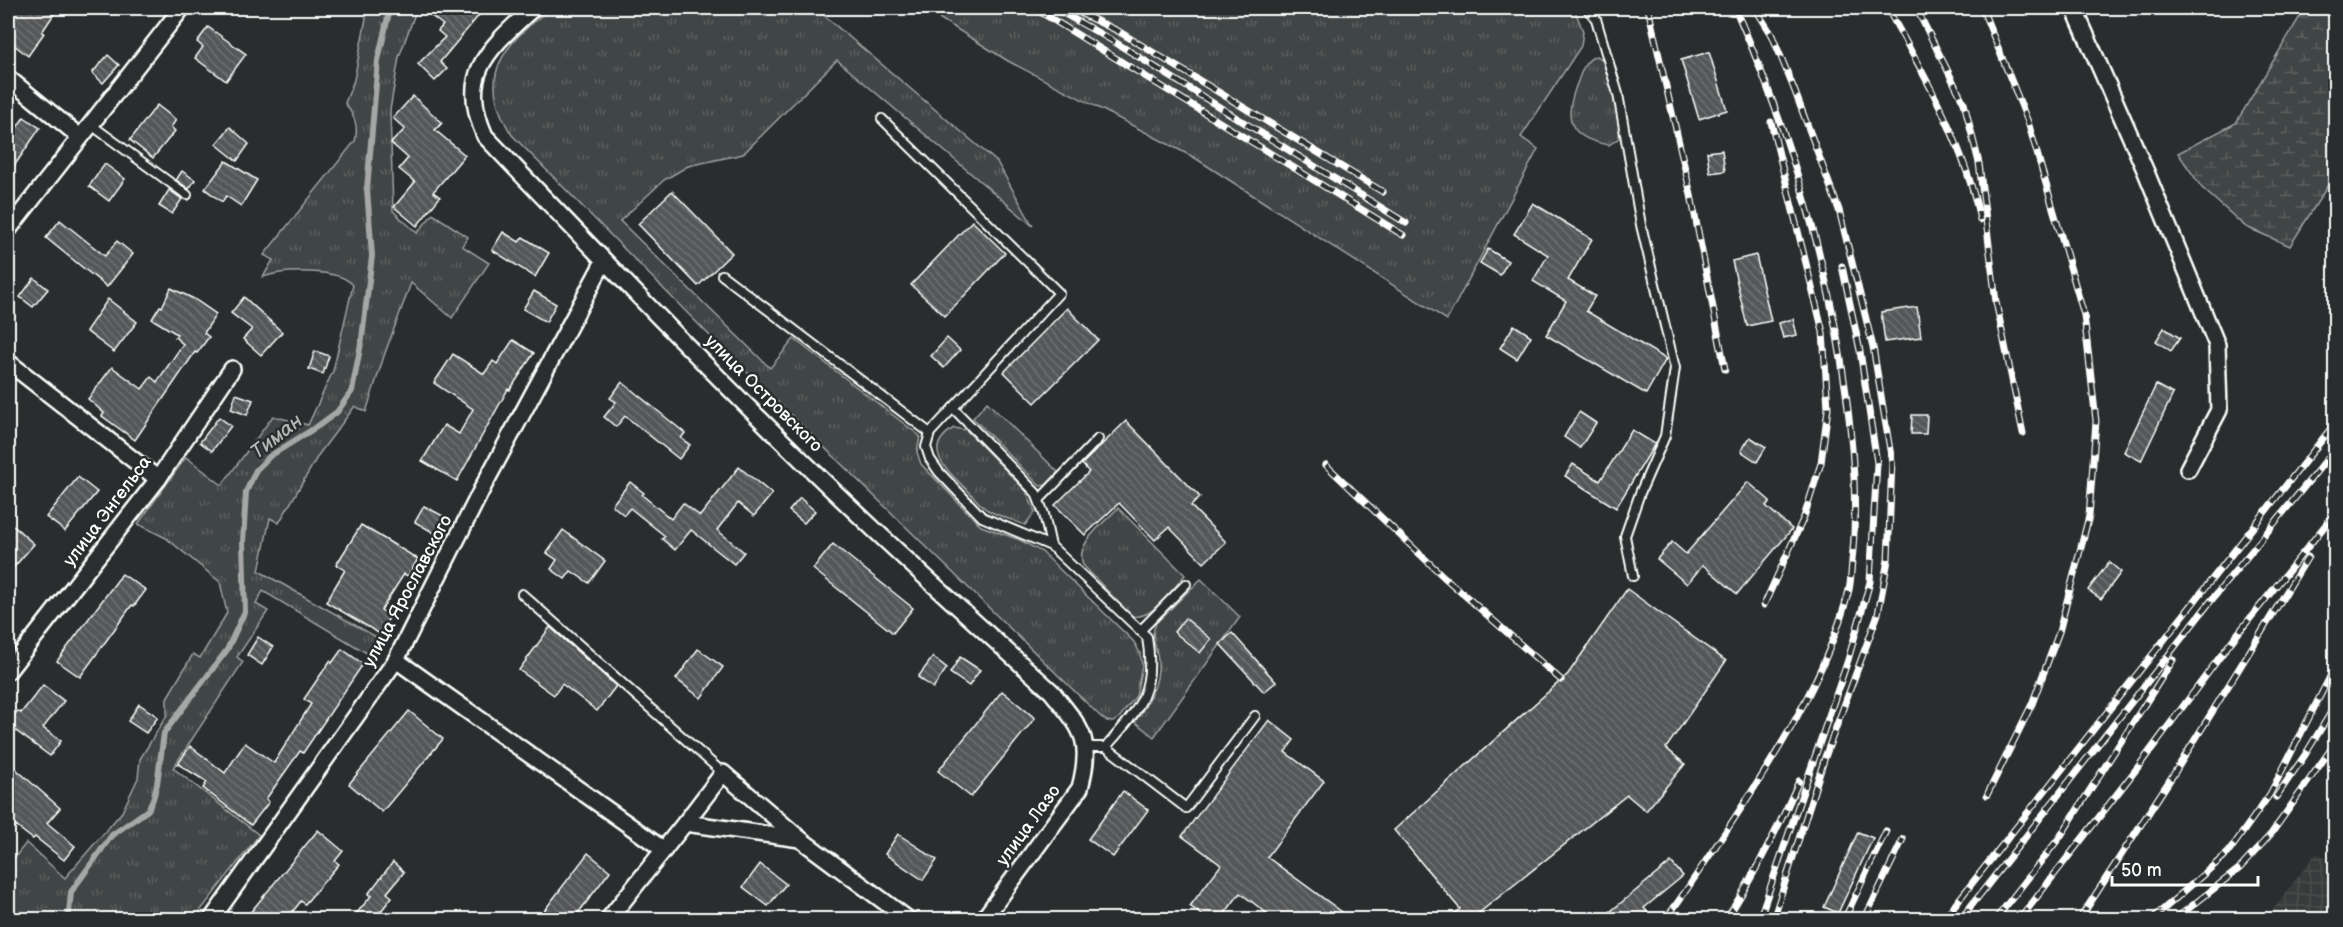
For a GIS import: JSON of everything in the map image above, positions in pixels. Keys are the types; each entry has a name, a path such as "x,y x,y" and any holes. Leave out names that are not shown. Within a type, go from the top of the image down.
{"street":[{"path":"8,230 182,8"},
{"name":"улица Островского","path":"533,8 496,42 478,70 473,100 477,119 485,136 604,261 861,517 1052,692 1075,720 1087,747"},
{"path":"2074,8 2146,172 2217,345 2219,410 2188,470"},
{"path":"8,78 80,137"},
{"name":"улица Ярославского","path":"211,920 396,660 484,485 604,261"},
{"path":"8,362 158,479"},
{"name":"улица Энгельса","path":"8,671 158,479 232,369"},
{"path":"396,660 664,850"},
{"name":"улица Лазо","path":"983,920 1080,788 1087,747"},
{"path":"608,920 723,773 800,839 909,920"},
{"path":"685,822 800,839"}],"lane":[{"path":"1587,8 1596,19 1618,94 1641,225 1675,368 1665,436 1625,536 1633,576"},
{"path":"882,119 1059,293 930,433 926,447 930,459 939,472 982,517 1051,546 1147,637 1150,658 1146,693 1131,718 1106,747"},
{"path":"90,124 187,195"},
{"path":"722,275 930,433"},
{"path":"953,408 1040,499 1051,546"},
{"path":"1040,499 1098,439"},
{"path":"1140,631 1186,584"},
{"path":"522,594 723,773"},
{"path":"1087,747 1106,747 1186,808 1255,716"}],"shaded area":[{"path":"2316,853 2326,858 2326,874 2335,879 2335,919 2266,919"}],"green space":[{"path":"368,8 417,8 399,57 390,110 393,211 417,233 433,214 468,237 462,246 489,263 452,318 411,283 366,412 355,406 319,454 279,523 270,518 259,571 380,639 370,655 263,591 256,604 268,611 237,657 243,662 173,768 259,835 194,919 8,919 8,866 26,843 65,878 122,812 138,778 140,759 167,715 167,698 193,654 200,658 227,613 220,582 166,538 138,524 186,457 222,485 273,416 308,425 333,371 353,285 346,279 324,273 297,272 263,277 273,260 264,255 355,141 355,121 345,103 354,80"},
{"path":"551,8 815,8 997,162 1033,226 837,60 743,154 688,166 664,180 620,221 770,368 794,339 920,436 917,452 921,464 981,526 1020,540 1042,552 1134,642 1140,653 1142,665 1136,696 1119,718 1113,722 1101,717 710,336 512,135 501,114 495,95 495,78 508,49 520,35"},
{"path":"923,8 1574,8 1583,31 1581,46 1521,137 1538,149 1447,320 1195,158 1008,61"},
{"path":"2305,8 2335,8 2335,174 2290,246 2246,227 2202,188 2178,153 2236,123"},
{"path":"1596,56 1604,60 1618,109 1619,138 1609,145 1584,137 1572,124 1570,116 1573,94 1583,69 1589,60"},
{"path":"987,402 1058,472 1046,485 1040,486 973,418"},
{"path":"954,428 966,430 1026,491 1035,512 1025,525 986,509 943,465 939,457 939,443 944,435"},
{"path":"1118,508 1185,575 1161,603 1146,614 1139,616 1131,616 1083,565 1081,557 1092,534"},
{"path":"1201,579 1240,617 1154,737 1135,722 1149,701 1157,678 1158,660 1153,638 1154,628 1156,623"}],"building":[{"path":"8,8 58,8 28,56 8,40"},
{"path":"421,8 485,8 440,62 447,69 435,81 418,64 445,37 438,31 443,25"},
{"path":"208,27 246,54 226,81 195,58 203,47 197,42"},
{"path":"1709,52 1727,110 1699,119 1681,60"},
{"path":"108,55 119,65 103,83 92,73"},
{"path":"413,96 442,123 435,130 465,155 433,192 440,197 417,226 394,207 415,182 399,169 408,158 391,143 405,129 393,118"},
{"path":"157,105 176,120 171,127 175,131 153,158 130,140"},
{"path":"24,117 40,128 8,175 8,141"},
{"path":"230,127 249,144 237,161 216,144"},
{"path":"1722,150 1725,171 1710,173 1707,152"},
{"path":"226,161 257,180 241,206 226,196 222,202 205,189"},
{"path":"105,164 125,179 109,201 89,186"},
{"path":"182,171 195,180 189,189 176,180"},
{"path":"169,190 182,199 172,214 159,206"},
{"path":"672,191 732,253 698,286 638,224"},
{"path":"1533,203 1592,239 1568,280 1595,296 1586,311 1666,359 1646,394 1546,335 1566,301 1533,281 1548,255 1514,234"},
{"path":"60,220 105,256 117,241 133,254 107,287 46,238"},
{"path":"972,221 1005,253 945,316 911,285"},
{"path":"503,232 519,242 523,237 549,253 535,277 492,250"},
{"path":"1488,249 1508,261 1500,275 1480,263"},
{"path":"1756,255 1771,321 1747,326 1732,261"},
{"path":"34,278 48,289 33,307 20,297"},
{"path":"171,288 194,299 216,314 204,333 209,337 197,353 195,352 135,440 102,416 104,413 88,399 112,367 142,389 151,377 157,382 183,344 175,337 177,334 152,319 160,306 162,307"},
{"path":"534,291 556,304 546,322 523,309"},
{"path":"244,297 282,332 261,355 243,339 252,329 231,313"},
{"path":"108,299 137,322 114,352 86,331"},
{"path":"1917,307 1921,337 1885,342 1881,312"},
{"path":"1067,308 1098,340 1035,403 1004,372"},
{"path":"1793,319 1797,335 1783,338 1779,323"},
{"path":"1514,325 1531,336 1517,359 1500,348"},
{"path":"2164,328 2180,338 2171,351 2156,341"},
{"path":"947,338 960,350 944,368 931,356"},
{"path":"513,340 534,353 510,390 508,389 457,481 422,461 444,425 459,434 473,409 434,383 453,354 484,374 493,361 497,364"},
{"path":"315,351 329,356 323,374 309,369"},
{"path":"622,382 685,433 681,438 690,445 679,459 625,416 616,427 604,417 616,402 610,398"},
{"path":"2156,385 2173,394 2141,461 2124,452"},
{"path":"236,394 253,400 247,415 231,409"},
{"path":"1579,412 1596,423 1580,448 1564,437"},
{"path":"1912,415 1927,415 1926,434 1911,434"},
{"path":"219,417 231,426 212,451 200,442"},
{"path":"1126,421 1200,497 1191,506 1226,542 1204,563 1169,527 1155,540 1119,503 1085,535 1055,505 1089,472 1082,464"},
{"path":"1632,430 1655,444 1616,508 1565,476 1573,464 1600,481"},
{"path":"1750,437 1766,447 1757,462 1741,451"},
{"path":"739,467 772,494 754,516 738,503 717,530 744,552 734,564 691,530 675,550 662,539 665,536 630,508 624,515 612,505 630,482 671,519 683,503 700,516"},
{"path":"78,477 97,492 65,531 46,517"},
{"path":"1748,482 1770,501 1766,506 1792,529 1737,594 1703,565 1687,584 1657,559 1672,542 1686,554"},
{"path":"800,498 815,511 804,523 789,511"},
{"path":"424,506 445,517 436,534 415,522"},
{"path":"8,521 34,544 8,574"},
{"path":"361,525 418,559 408,576 404,574 381,610 390,616 380,634 326,602 345,570 336,565"},
{"path":"563,530 605,561 589,583 571,571 565,579 551,569 557,560 547,553"},
{"path":"833,544 913,608 893,633 813,569"},
{"path":"2109,562 2121,572 2101,599 2088,590"},
{"path":"122,574 146,590 134,606 132,605 80,677 57,661"},
{"path":"1627,589 1726,661 1666,748 1685,764 1646,811 1627,795 1470,920 1447,920 1460,909 1394,830 1568,674"},
{"path":"1185,618 1211,639 1200,653 1174,632"},
{"path":"550,627 616,686 597,711 562,684 554,695 519,670"},
{"path":"1232,633 1276,682 1264,692 1220,644"},
{"path":"258,637 273,647 262,665 247,655"},
{"path":"342,649 363,664 303,753 300,751 266,799 269,802 251,825 203,788 207,782 178,764 190,746 225,773 245,743 274,763 311,704 304,699 330,661 332,663"},
{"path":"698,649 723,667 701,698 676,679"},
{"path":"933,657 947,668 933,688 918,677"},
{"path":"960,657 980,670 969,686 950,673"},
{"path":"43,685 64,701 43,728 61,741 50,756 8,725 17,711 21,713"},
{"path":"1002,691 1035,718 971,797 938,771"},
{"path":"139,704 158,717 146,733 128,721"},
{"path":"409,711 443,739 382,812 349,784"},
{"path":"1269,720 1294,740 1285,752 1324,781 1267,857 1353,920 1276,920 1240,893 1220,920 1208,920 1190,906 1221,865 1182,836"},
{"path":"8,762 60,808 47,823 75,846 64,860 35,837 33,839 8,820"},
{"path":"1123,791 1148,810 1113,857 1088,839"},
{"path":"318,830 343,851 335,861 339,864 305,904 301,901 286,920 244,920"},
{"path":"1858,832 1873,838 1838,913 1824,907"},
{"path":"898,834 937,860 923,880 885,854"},
{"path":"588,853 610,871 573,920 537,920"},
{"path":"393,862 404,872 387,893 392,897 374,920 351,920 371,896 368,894"},
{"path":"1671,862 1683,876 1644,908 1655,920 1600,920"},
{"path":"760,864 786,884 768,906 743,887"}],"waterway":[{"name":"Тиман","path":"64,920 69,913 71,892 112,835 148,810 157,784 164,733 227,650 245,611 243,542 246,492 256,470 270,456 337,412 352,391 362,338 372,256 367,189 378,60 390,8"}],"railway":[{"path":"1034,8 1403,235"},
{"path":"1054,8 1113,41 1406,223"},
{"path":"1648,8 1691,195 1725,369"},
{"path":"1665,920 1761,777 1797,717 1827,655 1839,623 1851,579 1855,519 1854,477 1841,357 1829,297 1798,178 1758,63 1735,8"},
{"path":"1755,8 1772,35 1839,210 1873,347 1892,462 1888,560 1878,614 1825,757 1773,920"},
{"path":"1887,8 1929,84 1954,137 1980,220"},
{"path":"1916,8 1964,103 1979,163 1996,302 2023,433"},
{"path":"1982,8 2028,122 2084,315 2096,421 2089,516 2059,632 2032,704 1987,795"},
{"path":"1082,14 1118,31 1383,192"},
{"path":"1764,605 1804,517 1821,463 1828,408 1823,332 1771,122"},
{"path":"1759,920 1848,660 1870,582 1877,463 1860,351 1842,266"},
{"path":"1943,920 2336,422"},
{"path":"1960,920 2214,597 2336,448"},
{"path":"1326,465 1444,577 1561,680"},
{"path":"2019,920 2138,767 2231,642 2336,512"},
{"path":"2079,920 2175,772 2308,557"},
{"path":"1995,920 2060,837 2173,660"},
{"path":"2151,920 2228,853 2270,794 2336,665"},
{"path":"2276,797 2336,704"},
{"path":"2174,920 2240,868 2271,834 2336,742"},
{"path":"1726,920 1765,852 1799,781"},
{"path":"1844,920 1886,831"},
{"path":"1864,920 1903,839"}]}
